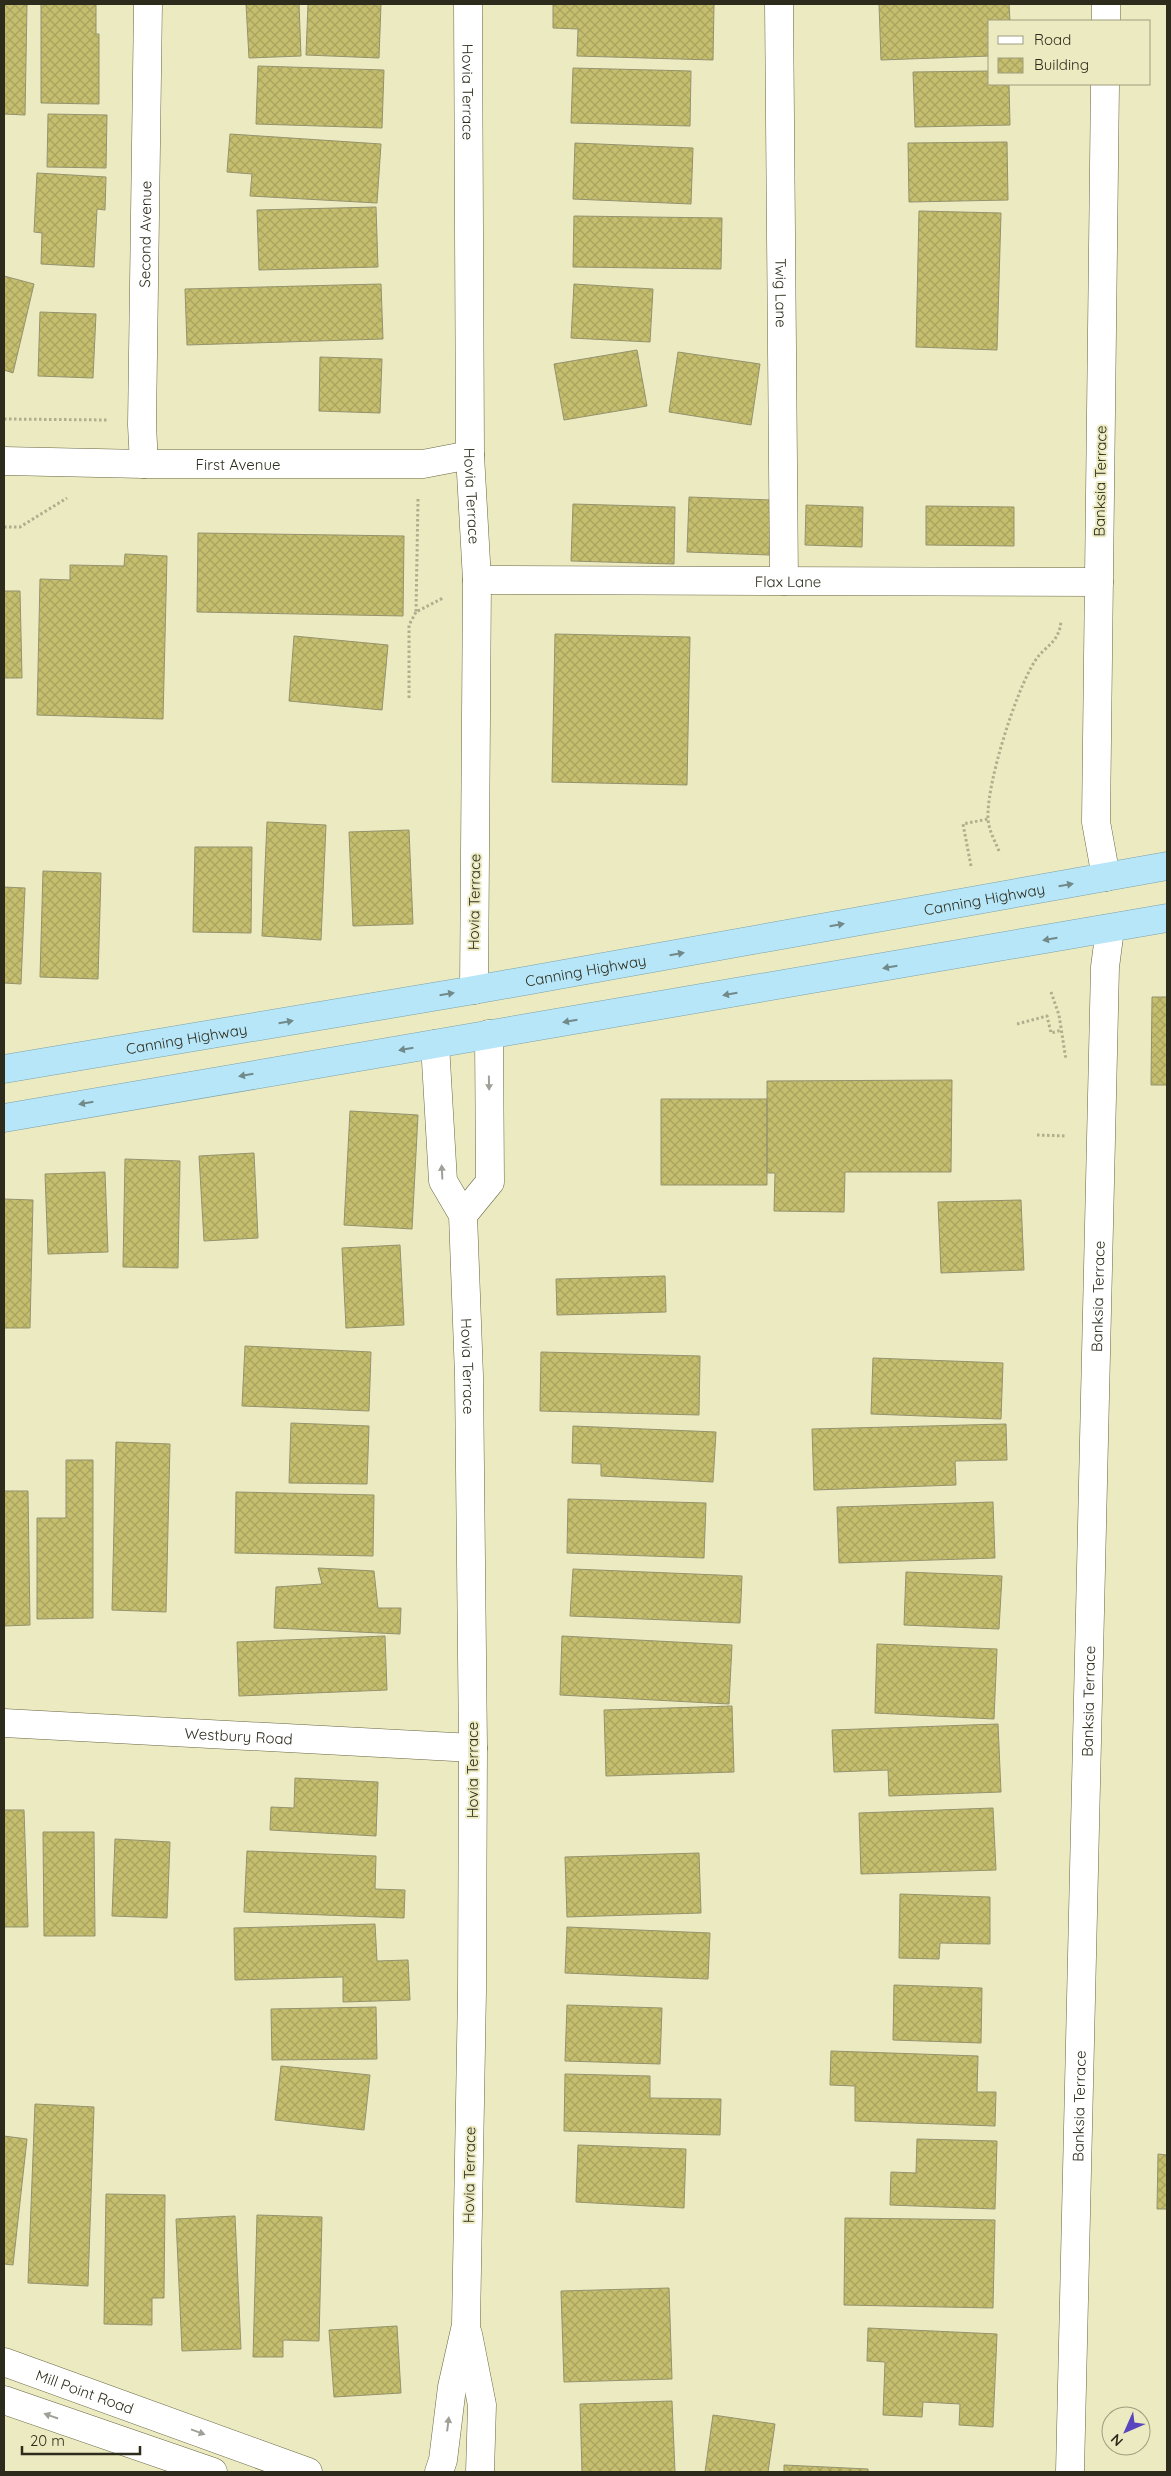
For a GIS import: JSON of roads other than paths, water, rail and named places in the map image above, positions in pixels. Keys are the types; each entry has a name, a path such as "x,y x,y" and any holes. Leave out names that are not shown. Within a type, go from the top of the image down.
{"highway":[{"name":"Canning Highway","path":"4,1069 474,990 1167,866"},
{"path":"4,1118 1167,918"}],"street":[{"name":"Second Avenue","path":"144,464 142,425 148,4"},
{"name":"Hovia Terrace","path":"468,4 470,455 478,580 474,990"},
{"name":"Twig Lane","path":"779,4 784,581"},
{"path":"1106,4 1106,20"},
{"name":"Banksia Terrace","path":"1105,85 1096,822 1106,878"},
{"name":"First Avenue","path":"4,461 144,464 423,464 470,455"},
{"name":"Flax Lane","path":"478,580 1099,582"},
{"name":"Banksia Terrace","path":"1070,2472 1104,976 1110,929"},
{"path":"464,1215 490,1182 488,1034"},
{"name":"Hovia Terrace","path":"435,1044 443,1181 464,1215 469,1376 472,1748 472,1991 466,2325 452,2387 443,2460 439,2472"},
{"name":"Westbury Road","path":"4,1723 472,1748"},
{"name":"Hovia Terrace","path":"466,2325 482,2405 480,2472"},
{"name":"Mill Point Road","path":"4,2362 308,2472"},
{"path":"4,2400 213,2472"}]}
